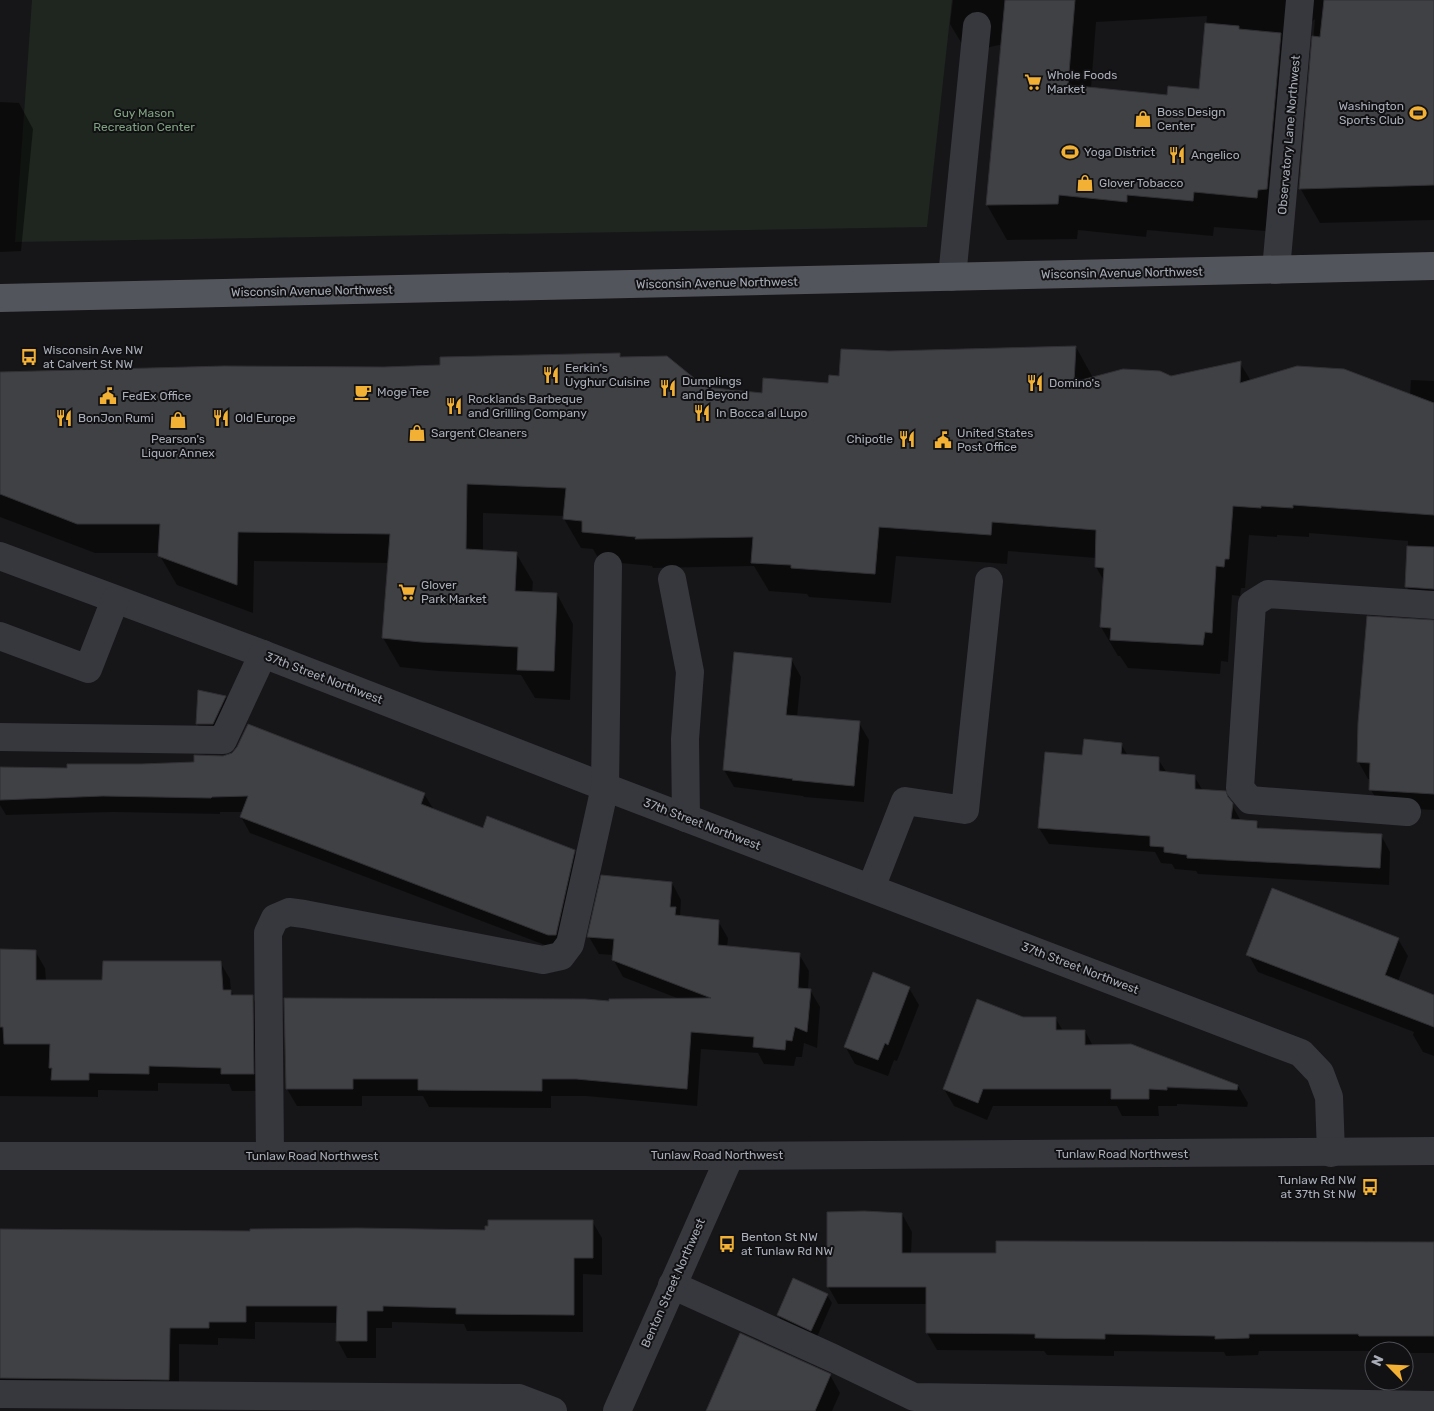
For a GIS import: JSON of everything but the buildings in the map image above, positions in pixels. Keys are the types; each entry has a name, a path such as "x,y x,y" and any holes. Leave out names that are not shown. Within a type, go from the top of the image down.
{"main road":[{"name":"Wisconsin Avenue Northwest","path":"0,298 1434,266"}],"street":[{"name":"Observatory Lane Northwest","path":"1276,270 1300,0"},
{"path":"952,277 977,26"},
{"name":"37th Street Northwest","path":"0,556 263,654 1301,1053 1320,1073 1329,1097 1331,1153"},
{"path":"270,1156 268,932 275,918 288,912 543,960 561,956 570,944 605,787 608,566"},
{"path":"672,579 690,672 685,739 686,818"},
{"path":"871,888 905,801 964,810 989,581"},
{"path":"1406,812 1250,800 1240,788 1252,604 1268,594 1434,605"},
{"path":"0,636 88,669 115,600"},
{"path":"0,737 223,740 263,654"},
{"name":"Tunlaw Road Northwest","path":"0,1156 730,1156 1434,1151"},
{"name":"Benton Street Northwest","path":"616,1411 730,1156"},
{"path":"672,1285 833,1358 911,1404 1434,1405"},
{"path":"0,1394 332,1404 519,1398 553,1411"}],"green space":[{"name":"Guy Mason Recreation Center","path":"32,0 952,0 927,227 15,242"}],"place":[{"name":"Whole Foods Market","path":"1033,82"},
{"name":"Washington Sports Club","path":"1418,113"},
{"name":"Boss Design Center","path":"1143,119"},
{"name":"Yoga District","path":"1070,152"},
{"name":"Angelico","path":"1177,155"},
{"name":"Glover Tobacco","path":"1085,183"},
{"name":"Wisconsin Ave NW at Calvert St NW","path":"29,357"},
{"name":"Eerkin's Uyghur Cuisine","path":"551,375"},
{"name":"Domino's","path":"1035,383"},
{"name":"Dumplings and Beyond","path":"668,388"},
{"name":"Moge Tee","path":"363,392"},
{"name":"FedEx Office","path":"108,396"},
{"name":"Rocklands Barbeque and Grilling Company","path":"454,406"},
{"name":"In Bocca al Lupo","path":"702,413"},
{"name":"BonJon Rumi","path":"64,418"},
{"name":"Old Europe","path":"221,418"},
{"name":"Pearson's Liquor Annex","path":"178,420"},
{"name":"Sargent Cleaners","path":"417,433"},
{"name":"Chipotle","path":"907,439"},
{"name":"United States Post Office","path":"943,440"},
{"name":"Glover Park Market","path":"407,592"},
{"name":"Tunlaw Rd NW at 37th St NW","path":"1370,1187"},
{"name":"Benton St NW at Tunlaw Rd NW","path":"727,1244"}]}
